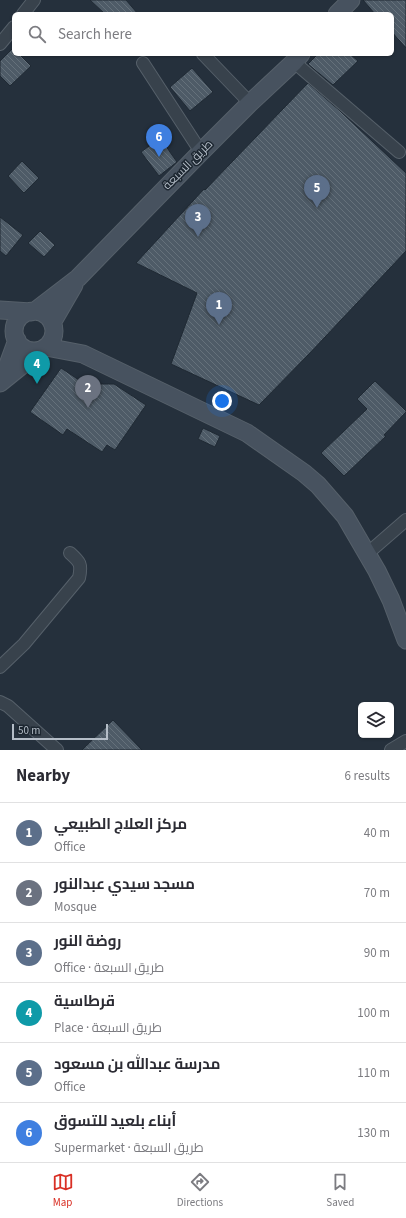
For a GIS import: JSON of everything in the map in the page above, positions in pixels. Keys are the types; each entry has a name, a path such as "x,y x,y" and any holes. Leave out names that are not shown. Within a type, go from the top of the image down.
{"street":[{"path":"25,12 34,0"},
{"path":"339,12 351,0"},
{"path":"0,44 12,29"},
{"path":"205,56 250,103"},
{"path":"298,58 399,152"},
{"name":"طريق السبعة","path":"78,278 250,103 298,58"},
{"path":"143,63 201,152"},
{"path":"1,383 16,338 14,329 19,318 24,314 33,311 78,278"},
{"path":"1,383 44,348 53,338 53,325 78,278"},
{"path":"0,310 33,311 45,314 53,325 83,354"},
{"path":"0,326 16,338 24,348 35,351 44,348 83,354 247,433 291,463 318,485 345,516 368,553 391,600 406,640"},
{"path":"368,553 406,520"},
{"path":"0,667 24,644 79,578 81,570 79,561 70,553"},
{"path":"0,702 8,706 57,750"},
{"path":"392,750 406,741"}],"building":[{"path":"90,0 126,0 136,12 103,12"},
{"path":"363,0 406,0 406,48 394,34 394,12 373,12"},
{"path":"12,49 12,56 21,56 31,66 10,86 0,76 0,61"},
{"path":"316,56 352,56 358,61 333,85 308,64"},
{"path":"192,68 213,92 190,111 170,87"},
{"path":"308,83 406,173 406,251 259,405 171,364 197,293 136,263 204,189 205,190"},
{"path":"160,138 177,162 159,176 141,152"},
{"path":"22,161 39,178 24,193 8,176"},
{"path":"0,217 23,235 6,256 0,251"},
{"path":"40,231 55,245 44,257 28,243"},
{"path":"61,368 85,384 89,377 99,384 114,384 146,405 115,450 107,445 102,452 67,429 63,435 30,412"},
{"path":"375,381 406,412 384,435 386,436 344,476 321,453 367,409 357,399"},
{"path":"203,428 220,436 215,447 198,439"},
{"path":"113,720 142,750 82,750"}],"place":[{"name":"أبناء بلعيد للتسوق","path":"159,157"},
{"name":"مدرسة عبدالله بن مسعود","path":"317,208"},
{"name":"روضة النور","path":"198,237"},
{"name":"مركز العلاج الطبيعي","path":"219,325"},
{"name":"قرطاسية","path":"37,384"},
{"name":"مسجد سيدي عبدالنور","path":"88,408"}]}
